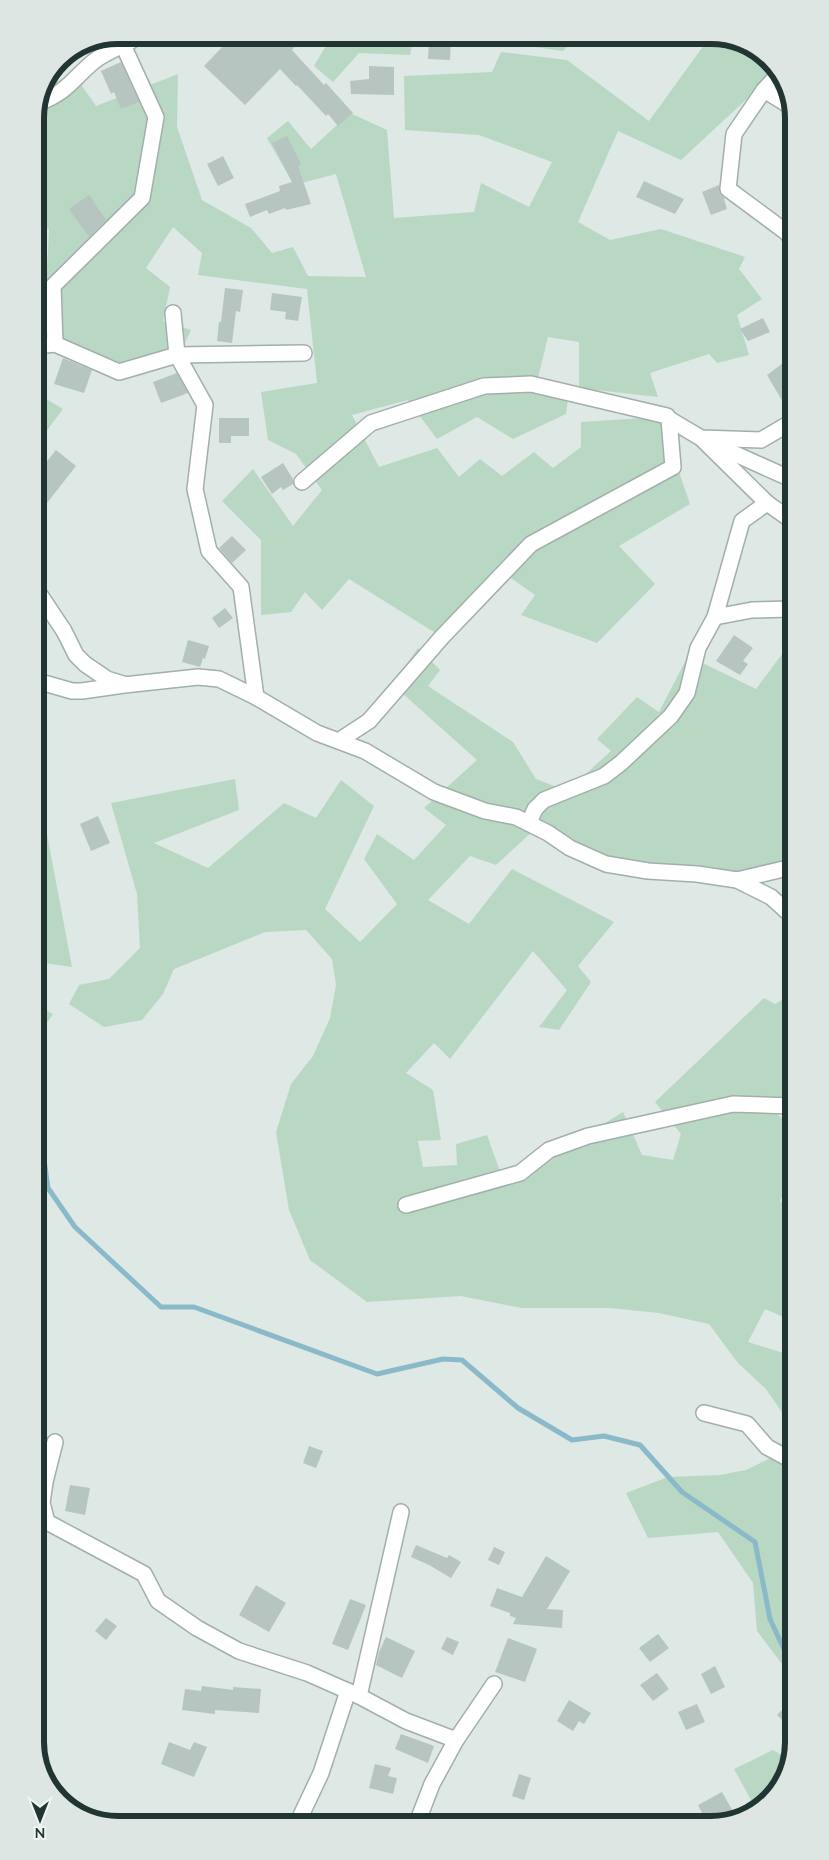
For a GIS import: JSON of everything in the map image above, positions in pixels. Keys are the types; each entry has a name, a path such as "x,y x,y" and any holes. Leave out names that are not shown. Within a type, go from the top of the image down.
{"street":[{"path":"46,100 66,89 94,61 125,44"},
{"path":"55,344 53,286 142,198 156,117 127,44"},
{"path":"774,79 764,90 734,134 728,189 785,231"},
{"path":"764,90 784,102"},
{"path":"173,313 177,355 205,405 195,488 209,551 241,587 256,696"},
{"path":"44,345 55,344 119,372 177,355 304,353"},
{"path":"302,482 371,423 484,386 531,384 667,416 701,438 785,477"},
{"path":"340,740 369,721 442,637 531,544 672,467 669,419"},
{"path":"701,438 761,440 785,426"},
{"path":"701,438 767,503 785,516"},
{"path":"529,823 535,809 544,800 604,776 621,763 671,716 687,692 698,648 714,617 742,521 767,503"},
{"path":"44,601 76,655 85,664 107,679 124,685"},
{"path":"714,617 752,610 785,609"},
{"path":"44,683 72,692 198,677 219,679 256,696 317,733 340,740 365,751 434,792 485,811 516,817 548,833 570,848 606,864 648,871 697,874 737,880 771,897 785,910"},
{"path":"737,880 785,869"},
{"path":"406,1205 470,1189 520,1173 549,1150 588,1136 733,1104 785,1106"},
{"path":"704,1413 747,1424 767,1447 785,1457"},
{"path":"44,1489 56,1442"},
{"path":"301,1816 353,1694 401,1512"},
{"path":"44,1522 144,1574 158,1601 197,1628 239,1651 307,1673 406,1721 456,1740"},
{"path":"420,1816 432,1784 456,1740 494,1684"}],"green space":[{"path":"327,44 413,44 410,55 359,53 333,82 314,66"},
{"path":"514,44 570,44 563,51"},
{"path":"705,44 726,45 744,51 756,59 772,76 681,160 618,131 578,222 610,240 661,229 745,257 739,269 762,299 737,315 749,355 717,363 709,354 650,373 658,397 579,388 579,342 548,337 538,378 570,384 566,414 513,439 477,417 437,439 408,400 352,415 379,467 437,448 459,477 480,459 502,476 534,452 553,468 581,447 581,422 660,417 690,504 619,546 655,584 597,643 521,615 535,595 498,569 437,634 349,579 322,610 305,592 291,612 261,615 261,540 222,501 253,469 293,526 322,490 296,454 268,440 261,392 317,383 307,289 198,275 202,253 173,227 146,268 170,287 163,321 191,330 182,349 129,366 51,335 44,354 44,309 49,229 44,228 45,103 52,84 73,73 96,106 178,74 177,127 202,200 251,228 272,253 293,247 308,276 366,277 336,174 294,185 267,138 288,121 311,149 350,113 387,130 394,218 474,212 481,183 529,207 552,162 479,135 405,130 404,76 492,72 501,52 567,60 649,121"},
{"path":"44,398 63,409 44,434"},
{"path":"418,648 440,670 428,686 513,742 536,779 567,791 611,751 597,739 637,697 659,712 688,656 756,689 785,650 785,868 764,878 609,872 535,829 496,865 470,856 428,900 469,924 512,869 614,922 578,966 591,982 559,1030 539,1027 567,990 533,951 450,1059 434,1043 406,1073 433,1090 441,1140 418,1141 423,1167 457,1165 456,1144 487,1135 502,1177 543,1161 623,1112 642,1155 673,1160 681,1134 655,1102 764,998 775,1004 785,998 785,1093 775,1112 785,1121 785,1192 780,1201 785,1206 785,1318 765,1309 748,1342 785,1354 785,1417 766,1389 738,1363 709,1324 659,1313 610,1308 522,1308 461,1296 367,1302 310,1260 289,1210 276,1132 291,1084 313,1056 330,1018 336,985 332,959 306,930 265,932 174,969 163,994 142,1020 104,1027 69,1004 79,985 109,979 140,948 137,894 111,803 235,779 239,810 154,843 208,868 284,803 316,818 341,780 374,806 325,909 360,942 397,904 364,859 377,834 414,860 446,825 424,808 477,760 392,684"},
{"path":"46,829 72,967 44,963 44,831"},
{"path":"44,1009 53,1014 44,1027"},
{"path":"785,1451 785,1668 757,1631 753,1583 718,1532 648,1538 626,1493 668,1477 720,1475 746,1470"},
{"path":"773,1750 784,1757 775,1779 764,1795 742,1809 751,1800 734,1769"}],"building":[{"path":"225,44 297,44 292,50 353,113 338,126 328,114 326,116 280,69 245,105 204,66"},
{"path":"429,44 451,44 450,60 428,59"},
{"path":"121,62 139,102 121,109 114,92 111,94 101,71"},
{"path":"369,66 394,67 394,95 351,94 350,81 369,79"},
{"path":"287,136 301,164 298,166 311,204 286,210 285,208 269,214 267,210 250,217 245,204 280,191 279,186 292,182 272,143"},
{"path":"223,156 234,178 218,186 207,164"},
{"path":"644,181 684,199 675,214 636,197"},
{"path":"719,185 719,192 725,199 727,209 711,215 702,192"},
{"path":"89,195 106,220 89,237 69,209"},
{"path":"225,288 243,290 240,312 236,311 232,343 217,341"},
{"path":"272,293 302,297 298,321 285,319 286,312 270,310"},
{"path":"763,318 770,332 748,341 740,329"},
{"path":"63,358 92,370 84,393 54,384"},
{"path":"783,363 785,367 785,406 767,375"},
{"path":"177,373 188,393 161,403 153,382"},
{"path":"219,418 249,418 249,436 231,436 231,443 219,443"},
{"path":"56,450 76,466 44,507 44,465"},
{"path":"283,463 293,479 293,484 283,490 281,487 272,494 261,477"},
{"path":"232,536 246,550 232,563 219,548"},
{"path":"225,608 233,618 219,628 212,618"},
{"path":"734,635 753,648 743,661 748,664 740,675 716,661"},
{"path":"188,640 209,646 200,667 182,662"},
{"path":"98,816 110,843 91,851 80,824"},
{"path":"309,1446 323,1451 316,1468 303,1463"},
{"path":"70,1485 90,1488 85,1515 65,1511"},
{"path":"416,1545 447,1558 449,1555 461,1562 451,1578 411,1557"},
{"path":"494,1547 505,1552 499,1565 488,1560"},
{"path":"546,1556 570,1571 547,1609 563,1610 562,1628 513,1624 516,1618 510,1616 510,1613 490,1606 497,1588 522,1597"},
{"path":"256,1585 286,1603 269,1632 239,1615"},
{"path":"350,1599 366,1605 348,1650 332,1644"},
{"path":"106,1618 117,1626 106,1640 95,1631"},
{"path":"658,1634 669,1648 650,1662 639,1648"},
{"path":"386,1637 415,1651 402,1678 376,1665 379,1652"},
{"path":"447,1637 459,1642 453,1655 441,1649"},
{"path":"508,1638 537,1649 525,1682 495,1672"},
{"path":"715,1666 725,1687 711,1694 701,1674"},
{"path":"657,1673 669,1689 653,1701 640,1685"},
{"path":"202,1686 233,1690 233,1687 261,1689 259,1713 215,1710 215,1714 182,1710 185,1689 201,1691"},
{"path":"569,1700 591,1713 584,1724 579,1721 573,1731 557,1721"},
{"path":"697,1704 705,1722 686,1730 678,1712"},
{"path":"785,1707 785,1723 777,1715"},
{"path":"401,1734 434,1746 428,1763 395,1749"},
{"path":"169,1742 190,1750 194,1742 207,1747 194,1777 161,1764"},
{"path":"375,1764 391,1768 388,1776 397,1778 393,1794 369,1788"},
{"path":"519,1774 531,1778 524,1800 512,1796"},
{"path":"722,1792 734,1812 721,1816 704,1816 698,1805"}],"waterway":[{"path":"44,1159 48,1188 75,1227 161,1307 194,1307 377,1374 443,1359 462,1360 518,1408 572,1440 604,1436 640,1445 682,1492 755,1542 770,1619 785,1652"}]}
